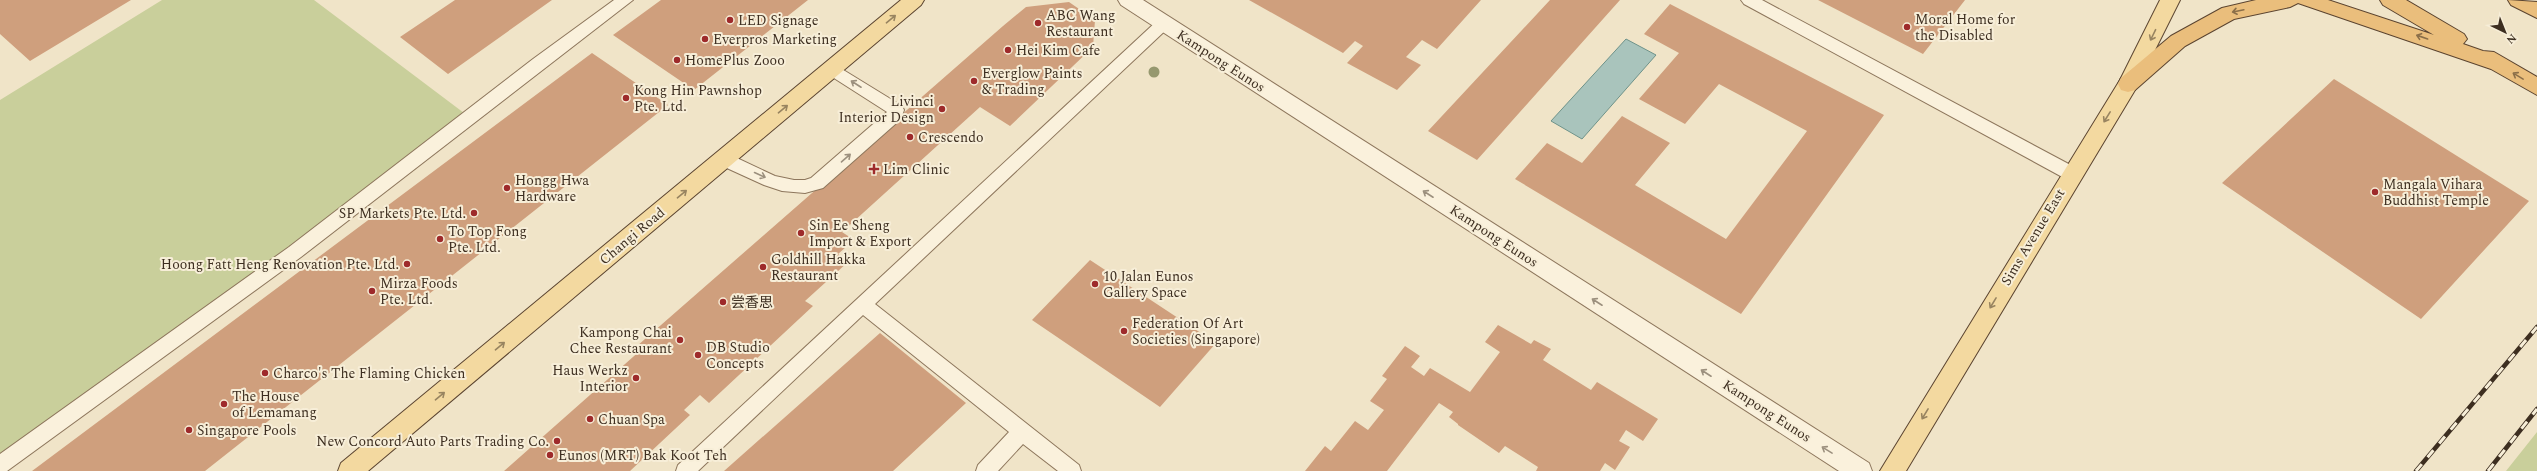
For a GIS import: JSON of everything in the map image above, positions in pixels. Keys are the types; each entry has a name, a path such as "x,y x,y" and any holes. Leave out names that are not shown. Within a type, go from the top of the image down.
{"highway":[{"path":"2128,84 2178,40 2230,13 2290,0"},
{"path":"2306,0 2499,64"},
{"path":"2390,0 2537,87"},
{"path":"2518,0 2537,11"}],"main road":[{"name":"Changi Road","path":"350,471 914,0"},
{"name":"Sims Avenue East","path":"1892,471 2128,84 2170,0"}],"street":[{"name":"Kampong Eunos","path":"1128,0 1163,24 1860,471"}],"lane":[{"path":"0,465 295,252 533,68 625,0"},
{"path":"1749,0 2072,174"},
{"path":"685,471 1163,24"},
{"path":"724,159 777,183 802,188 817,183 895,115 896,110 832,69"},
{"path":"862,304 1072,471"},
{"path":"985,471 1023,431"}],"green space":[{"path":"162,0 314,0 468,116 0,462 0,100"},
{"path":"2537,432 2537,471 2506,471"}],"water":[{"path":"1626,39 1656,55 1582,139 1551,121"}],"building":[{"path":"0,0 131,0 30,61 0,34"},
{"path":"455,0 552,0 448,74 400,37"},
{"path":"661,0 808,0 694,90 613,35"},
{"path":"1249,0 1481,0 1437,49 1422,40 1406,57 1421,65 1397,90 1347,63 1363,46 1355,41 1343,53"},
{"path":"1550,0 1620,0 1477,160 1428,131"},
{"name":"Moral Home for the Disabled","path":"1818,0 1965,0 1923,54"},
{"path":"1069,2 1095,20 1093,47 1010,126 980,107 842,232 854,240 838,254 848,262 805,301 813,306 709,403 700,395 684,410 690,415 630,471 504,471 642,349 637,346 1003,26 1026,7"},
{"path":"1670,4 1884,115 1741,314 1515,179 1547,143 1582,163 1622,116 1670,143 1635,185 1726,239 1807,131 1719,84 1685,124 1639,99 1679,53 1644,34"},
{"path":"592,53 668,105 205,471 32,471"},
{"name":"Mangala Vihara Buddhist Temple","path":"2334,79 2529,201 2421,319 2222,183"},
{"name":"Federation Of Art Societies (Singapore)","path":"1090,260 1216,343 1160,407 1032,320"},
{"path":"1498,325 1531,344 1534,340 1551,349 1543,360 1591,390 1597,382 1658,419 1643,441 1626,430 1619,441 1630,447 1615,470 1605,463 1600,471 1536,471 1538,467 1505,446 1499,453 1458,425 1449,417 1453,412 1439,403 1387,471 1305,471 1325,446 1331,451 1355,421 1368,430 1384,410 1370,401 1387,379 1382,376 1405,346 1420,356 1411,367 1424,376 1430,368 1470,392 1500,352 1485,342"},
{"path":"880,333 966,403 893,471 724,471"}],"railway":[{"path":"2416,471 2537,327"},
{"path":"2488,471 2537,409"}],"place":[{"name":"LED Signage","path":"730,20"},
{"name":"ABC Wang Restaurant","path":"1038,23"},
{"name":"Moral Home for the Disabled","path":"1907,27"},
{"name":"Everpros Marketing","path":"705,39"},
{"name":"Hei Kim Cafe","path":"1008,50"},
{"name":"HomePlus Zooo","path":"677,60"},
{"name":"Everglow Paints & Trading","path":"974,81"},
{"name":"Kong Hin Pawnshop Pte. Ltd.","path":"626,98"},
{"name":"Livinci Interior Design","path":"942,109"},
{"name":"Crescendo","path":"910,137"},
{"name":"Lim Clinic","path":"874,169"},
{"name":"Hongg Hwa Hardware","path":"507,188"},
{"name":"Mangala Vihara Buddhist Temple","path":"2375,192"},
{"name":"SP Markets Pte. Ltd.","path":"474,213"},
{"name":"Sin Ee Sheng Import & Export","path":"801,233"},
{"name":"To Top Fong Pte. Ltd.","path":"440,239"},
{"name":"Hoong Fatt Heng Renovation Pte. Ltd.","path":"407,264"},
{"name":"Goldhill Hakka Restaurant","path":"763,267"},
{"name":"10 Jalan Eunos Gallery Space","path":"1095,284"},
{"name":"Mirza Foods Pte. Ltd.","path":"372,291"},
{"name":"尝香思","path":"723,302"},
{"name":"Federation Of Art Societies (Singapore)","path":"1124,331"},
{"name":"Kampong Chai Chee Restaurant","path":"680,340"},
{"name":"DB Studio Concepts","path":"698,355"},
{"name":"Charco's The Flaming Chicken","path":"265,373"},
{"name":"Haus Werkz Interior","path":"636,378"},
{"name":"The House of Lemamang","path":"224,404"},
{"name":"Chuan Spa","path":"590,419"},
{"name":"Singapore Pools","path":"189,430"},
{"name":"New Concord Auto Parts Trading Co.","path":"557,441"},
{"name":"Eunos (MRT) Bak Koot Teh","path":"550,455"}]}
